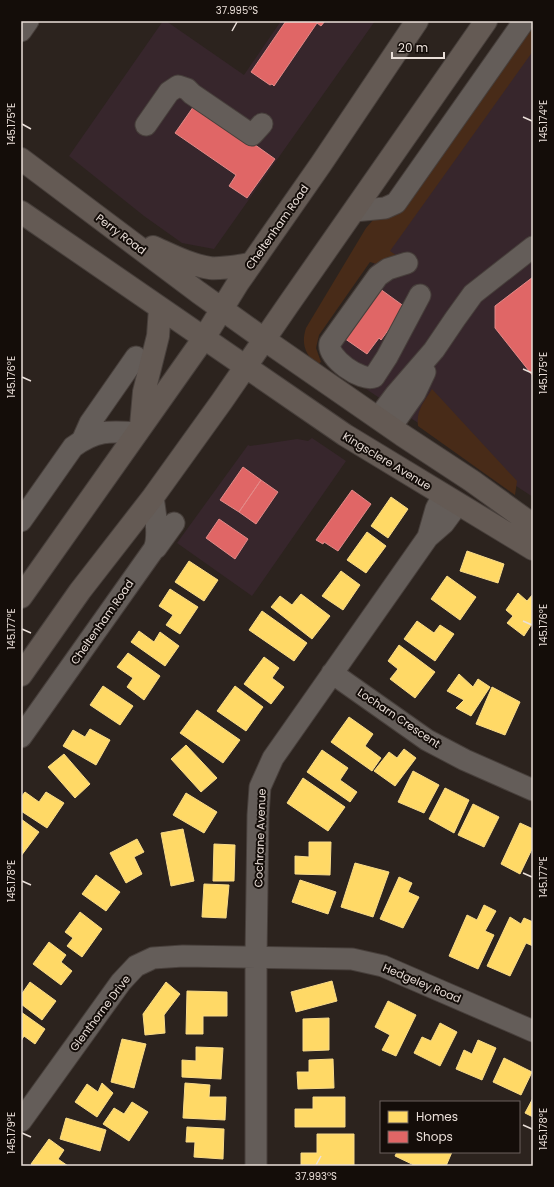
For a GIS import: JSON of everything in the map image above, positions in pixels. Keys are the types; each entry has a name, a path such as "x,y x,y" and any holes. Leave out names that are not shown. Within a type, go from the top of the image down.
{"main road":[{"name":"Cheltenham Road","path":"21,597 204,338 251,264 321,164 417,21"},
{"path":"21,675 80,591 153,497 222,401 486,21"},
{"name":"Perry Road","path":"21,159 265,340"},
{"path":"21,212 204,338"},
{"path":"116,230 173,256 210,268 224,268 251,264"},
{"path":"139,430 144,392 158,336 160,308"},
{"name":"Kingsclere Avenue","path":"204,338 334,428 533,549"},
{"path":"265,340 472,481 533,525"},
{"path":"366,448 384,422"},
{"path":"451,499 472,481"}],"street":[{"path":"21,31 28,21"},
{"path":"354,211 385,208 396,203 524,21"},
{"path":"150,128 177,100 185,94 192,94 252,135 262,124"},
{"path":"384,422 396,394 434,350 473,294 533,247"},
{"path":"407,263 382,272 373,282 330,343 329,348 334,357 362,377 368,379 374,377 387,357 420,295"},
{"path":"82,441 90,423 136,357"},
{"path":"21,521 73,447 98,433 139,430"},
{"path":"153,497 156,532 156,543 154,549"},
{"name":"Cochrane Avenue","path":"256,1166 256,957 258,815 260,787 273,758 428,537 436,509 451,499"},
{"name":"Cheltenham Road","path":"21,737 174,523"},
{"name":"Locharn Crescent","path":"332,673 427,740 465,760 533,790"},
{"name":"Glenthorne Drive","path":"21,1121 121,982 136,966 153,958 183,956 256,957"},
{"name":"Hedgeley Road","path":"256,957 352,959 383,966 533,1031"}],"shaded area":[{"path":"163,21 166,21 244,75 281,21 375,21 214,249 182,243 144,216 69,156"},
{"path":"533,23 533,51 390,251 400,258 380,265 370,262 319,335 316,348 321,362 317,365 307,353 305,348 304,339 306,328 366,228 373,220 378,218"},
{"path":"533,38 533,497 325,361 322,356 320,340"},
{"path":"432,389 517,481 515,495 418,426 419,411"},
{"path":"312,438 346,461 252,596 177,543 248,445 250,446 297,439 308,441"}],"building: Homes":[{"path":"391,497 408,509 388,538 371,526"},
{"path":"367,532 386,546 366,573 347,560"},
{"path":"467,551 504,564 498,583 460,571"},
{"path":"189,561 218,580 204,601 175,582"},
{"path":"341,571 360,585 343,610 322,596"},
{"path":"447,576 476,597 460,620 431,599"},
{"path":"170,589 198,607 180,634 166,625 173,615 159,606"},
{"path":"518,593 527,601 533,594 533,622 524,636 507,623 513,616 506,610"},
{"path":"301,594 330,616 312,639 271,607 280,596 292,605"},
{"path":"262,611 307,643 294,661 249,630"},
{"path":"417,621 434,633 440,625 454,634 435,661 404,639"},
{"path":"139,631 154,642 160,632 179,646 165,666 131,642"},
{"path":"399,645 435,672 415,698 390,679 398,669 388,661"},
{"path":"128,653 160,676 144,700 127,687 133,678 117,667"},
{"path":"264,657 279,668 272,678 284,687 271,704 244,684"},
{"path":"459,674 473,687 478,679 490,687 471,716 456,708 464,700 447,691"},
{"path":"103,686 133,706 120,725 90,705"},
{"path":"235,686 263,707 246,731 217,711"},
{"path":"492,687 520,702 505,735 476,724"},
{"path":"197,710 240,740 223,763 180,733"},
{"path":"349,717 373,734 365,746 381,758 372,771 331,742"},
{"path":"90,729 110,740 96,765 63,746 73,730 85,737"},
{"path":"186,745 217,778 201,792 171,759"},
{"path":"404,749 416,758 395,786 374,771 389,752 397,758"},
{"path":"322,750 348,768 340,780 357,792 350,802 307,772"},
{"path":"64,754 90,784 75,798 48,767"},
{"path":"413,771 439,785 424,813 398,802"},
{"path":"303,778 345,807 328,831 287,803"},
{"path":"445,788 469,800 454,833 429,819"},
{"path":"25,792 39,802 46,792 64,803 47,828 21,811 21,797"},
{"path":"186,793 217,812 204,833 173,815"},
{"path":"473,804 499,817 484,847 458,835"},
{"path":"21,819 39,832 21,856"},
{"path":"520,823 533,829 533,847 520,874 501,864"},
{"path":"183,829 194,881 171,886 161,833"},
{"path":"137,839 144,852 134,857 142,874 126,883 110,853"},
{"path":"309,842 331,842 330,875 295,874 295,856 309,857"},
{"path":"214,844 235,845 234,881 213,881"},
{"path":"355,863 389,872 373,917 341,907"},
{"path":"96,875 120,892 106,911 82,894"},
{"path":"399,877 412,883 408,892 419,897 403,928 380,919"},
{"path":"300,880 336,892 328,914 292,902"},
{"path":"204,884 229,885 226,918 202,917"},
{"path":"484,905 496,911 485,931 494,935 478,969 449,956 467,915 477,920"},
{"path":"80,912 102,929 82,957 67,946 73,938 65,932"},
{"path":"510,917 521,924 524,918 533,922 533,946 526,943 510,976 487,966"},
{"path":"49,942 66,955 61,962 72,971 61,985 33,964"},
{"path":"332,981 337,1001 296,1012 291,992"},
{"path":"30,982 56,1001 42,1020 21,1004 21,995"},
{"path":"166,982 180,994 164,1015 165,1033 145,1035 143,1014"},
{"path":"187,991 227,992 227,1016 203,1016 203,1034 186,1034"},
{"path":"388,1001 416,1015 396,1056 382,1050 390,1035 375,1027"},
{"path":"21,1012 45,1029 35,1044 24,1036 21,1041"},
{"path":"329,1018 329,1050 303,1051 303,1019"},
{"path":"440,1023 457,1032 440,1066 414,1053 422,1037 431,1041"},
{"path":"122,1039 146,1044 134,1088 111,1082"},
{"path":"478,1040 496,1048 482,1080 456,1069 464,1050 472,1054"},
{"path":"196,1047 223,1048 221,1079 182,1077 182,1060 196,1061"},
{"path":"504,1058 532,1072 521,1095 493,1082"},
{"path":"333,1059 334,1088 298,1089 297,1072 309,1072 309,1060"},
{"path":"102,1083 113,1093 97,1117 75,1102 87,1084 98,1092"},
{"path":"185,1083 210,1085 209,1097 226,1097 225,1120 183,1118"},
{"path":"313,1097 345,1097 345,1127 295,1127 295,1109 313,1109"},
{"path":"533,1098 533,1117 525,1113"},
{"path":"132,1102 148,1112 129,1141 103,1124 114,1108 124,1114"},
{"path":"66,1118 106,1130 100,1151 60,1139"},
{"path":"187,1127 224,1129 223,1159 194,1157 195,1142 186,1142"},
{"path":"317,1134 354,1134 354,1166 301,1166 301,1153 317,1153"},
{"path":"49,1139 64,1150 58,1159 68,1166 33,1166 31,1164"},
{"path":"396,1153 452,1153 446,1166 416,1166 395,1156"}],"building: Shops":[{"path":"286,21 325,21 321,26 317,23 274,86 272,84 270,85 251,72"},
{"path":"196,103 275,159 247,198 229,186 236,175 175,133"},
{"path":"533,277 533,376 495,328 495,306"},
{"path":"376,286 405,307 381,340 379,338 367,354 341,336"},
{"path":"243,467 261,480 239,512 220,500"},
{"path":"261,480 278,492 256,524 239,512"},
{"path":"352,490 371,504 338,551 324,542 323,544 316,540"},
{"path":"219,519 248,539 235,559 206,538"}]}
